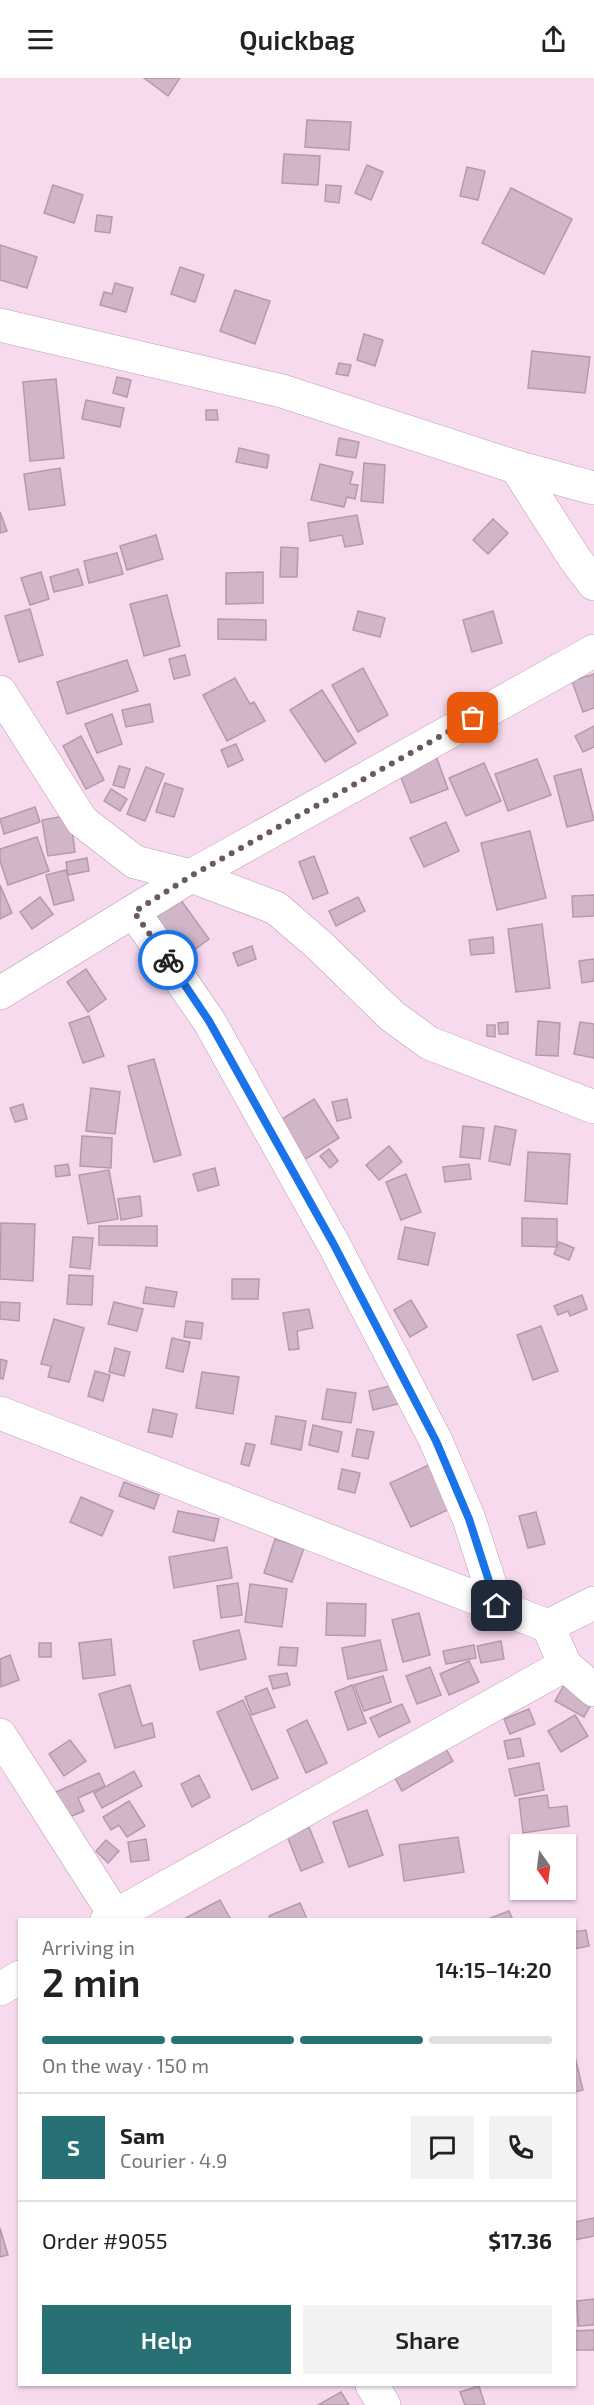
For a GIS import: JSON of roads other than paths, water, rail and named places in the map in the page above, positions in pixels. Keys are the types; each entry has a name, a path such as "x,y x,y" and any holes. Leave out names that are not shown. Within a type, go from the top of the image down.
{"street":[{"path":"0,325 282,391 516,467 594,488"},
{"path":"516,467 594,584"},
{"path":"0,993 191,876 594,651"},
{"path":"0,692 82,821 135,862 191,876 276,909 319,945 392,1016 429,1043 594,1107"},
{"path":"134,912 209,1021 344,1264 436,1441 469,1519 497,1606"},
{"path":"0,1413 548,1626 565,1665 594,1690"},
{"path":"548,1626 594,1603"},
{"path":"0,1735 113,1918 565,1665"},
{"path":"0,1989 18,1978"},
{"path":"373,2386 384,2405"}]}
